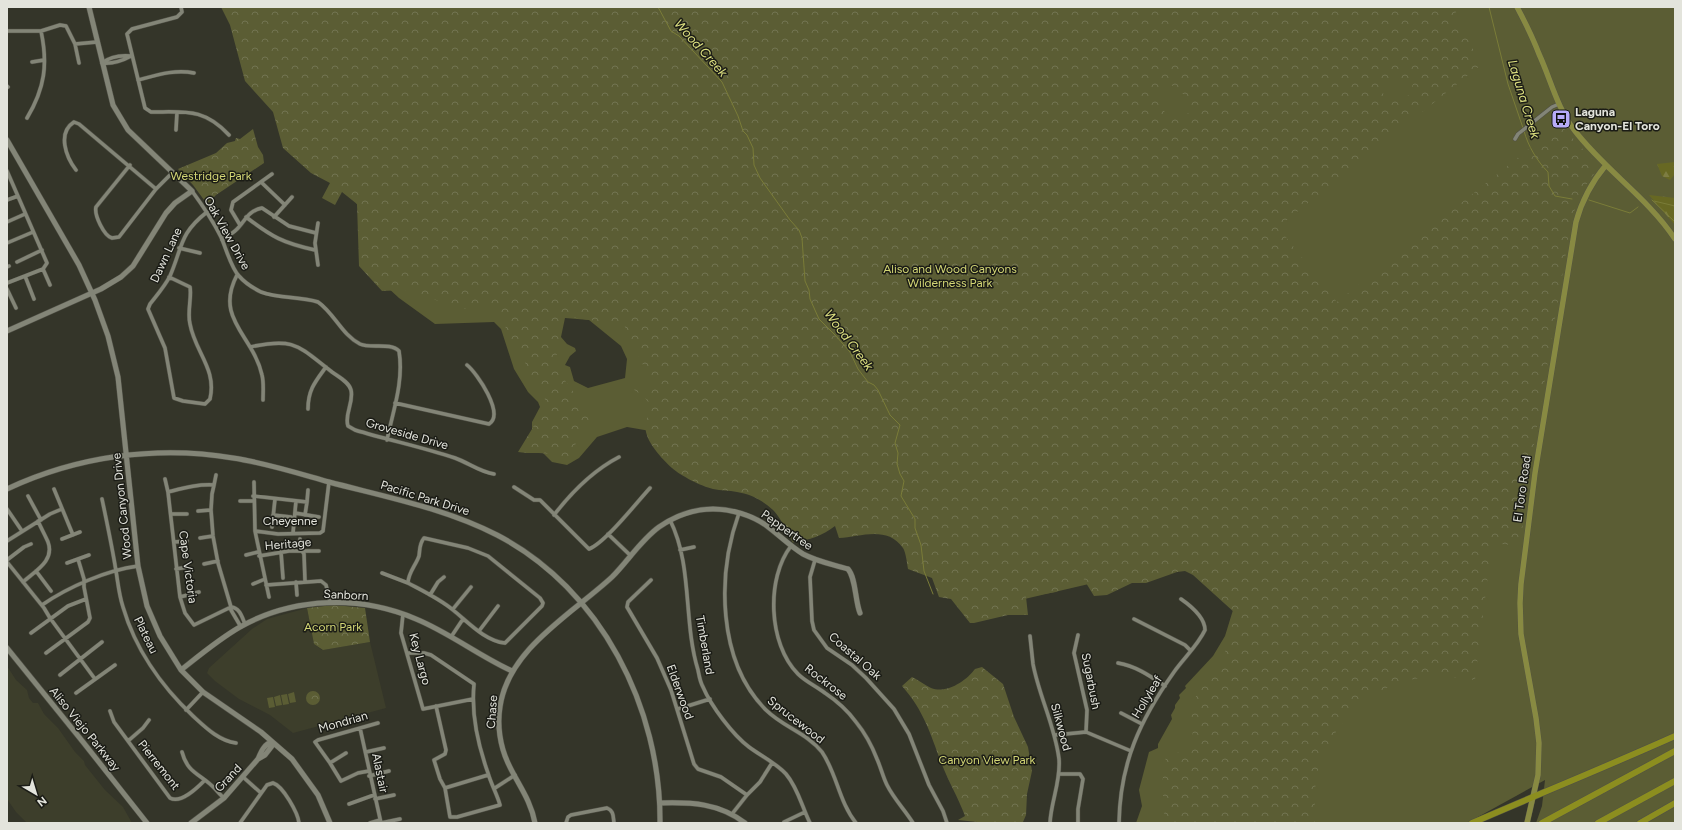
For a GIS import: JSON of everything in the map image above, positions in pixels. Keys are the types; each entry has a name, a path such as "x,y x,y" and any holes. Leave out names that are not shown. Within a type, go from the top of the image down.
{"highway":[{"path":"1472,823 1534,796 1582,778 1675,736"},
{"path":"1542,823 1675,751"},
{"path":"1598,823 1675,781"},
{"path":"1640,823 1675,803"}],"main road":[{"path":"1517,7 1540,54 1559,104 1575,131 1606,165 1653,211 1675,239"},
{"name":"El Toro Road","path":"1527,823 1534,796 1539,743 1520,634 1522,576 1536,467 1576,222 1586,194 1606,165"}],"street":[{"name":"Oak View Drive","path":"88,7 113,104 120,118 128,130 174,172 192,191 207,212 222,240 237,275 249,286 270,295 310,299 318,302 350,337 361,344 372,347 396,348 399,351 401,368 400,385 386,440"},
{"path":"181,7 182,12 177,17 132,29 127,34 131,56 145,108 150,112 202,114 213,120 229,136"},
{"path":"7,30 40,31 60,25 66,26 75,44 79,63"},
{"path":"27,118 39,96 44,73 44,60 40,31"},
{"path":"75,44 97,42"},
{"path":"118,56 120,61"},
{"path":"102,63 108,58 131,56"},
{"path":"102,63 109,64 131,56"},
{"path":"32,62 44,60"},
{"path":"138,80 169,72 183,71 194,73"},
{"path":"1515,139 1518,134 1552,107 1559,104"},
{"path":"176,130 177,112"},
{"path":"76,170 69,160 65,150 66,132 69,126 74,122 79,124 156,189"},
{"name":"Wood Canyon Drive","path":"7,140 79,265 92,293 108,336 118,377 138,566 147,606 160,636 181,670 203,692 261,732 292,759 318,795 330,823"},
{"path":"130,166 96,207 96,214 107,235 112,238 119,237 156,189 174,172"},
{"path":"7,171 8,177 18,196 47,263 43,269 7,284"},
{"path":"240,225 232,210 233,202 272,174"},
{"path":"261,182 285,205"},
{"path":"7,331 115,282 133,266 166,213 175,203 192,191"},
{"path":"7,200 18,196"},
{"path":"274,217 292,197"},
{"path":"222,240 237,230 246,217 257,209 262,208 289,226 316,233"},
{"name":"Dawn Lane","path":"169,277 190,287 188,311 190,325 210,372 211,380 211,394 207,402 200,404 177,400 173,394 165,348 148,309 169,277 179,248 188,229 207,212"},
{"path":"7,222 25,214"},
{"path":"246,217 270,235 291,245 315,250"},
{"path":"318,223 315,250 318,265"},
{"path":"7,243 33,232"},
{"path":"179,248 200,253"},
{"path":"18,262 42,250"},
{"path":"43,269 50,285"},
{"path":"237,275 231,287 229,300 231,314 250,347 262,375 263,400"},
{"path":"25,276 34,299"},
{"path":"7,289 16,308"},
{"name":"Groveside Drive","path":"250,347 269,342 290,344 306,351 347,382 351,389 352,395 346,420 348,426 355,430 450,457 485,472 494,474"},
{"path":"395,403 489,424 494,419 490,396 472,369 467,365"},
{"path":"308,409 308,400 312,386 326,367"},
{"name":"Pacific Park Drive","path":"7,489 62,468 127,455 162,452 222,456 262,463 445,513 496,534 529,555 551,573 582,603 610,644 635,690 646,722 657,773 660,823"},
{"path":"554,515 576,490 607,463 618,457"},
{"path":"216,475 212,494 211,510 213,536 218,561 231,607 240,612 243,625"},
{"name":"Cape Victoria","path":"165,479 172,514 176,569 180,597 185,613 194,624 231,607"},
{"path":"254,482 253,498 255,531 266,585 270,597"},
{"name":"Cheyenne","path":"255,531 278,534 320,533 323,531 329,482"},
{"path":"168,492 203,484 214,486"},
{"path":"514,487 534,500 540,500 589,549 608,534 650,488"},
{"path":"54,489 73,534"},
{"path":"305,515 308,490"},
{"path":"22,582 46,563 50,548 40,520 28,496"},
{"name":"Plateau","path":"102,498 122,606 134,636 157,675 186,710 220,738 236,743"},
{"path":"240,501 253,498 307,502"},
{"path":"272,527 274,499"},
{"path":"293,533 296,501"},
{"path":"7,541 62,508"},
{"path":"7,509 22,531"},
{"name":"Peppertree","path":"582,603 611,577 651,534 670,520 689,512 713,509 739,513 766,525 791,546 815,560 848,569 852,573 856,605 860,613"},
{"path":"198,511 211,510"},
{"path":"295,513 319,517"},
{"name":"Sprucewood","path":"739,513 730,546 725,579 725,600 730,644 733,656 740,672 759,702 768,712 816,745 822,753 829,765 846,810 856,823"},
{"path":"172,514 187,514"},
{"path":"273,515 291,517"},
{"name":"Timberland","path":"670,520 683,562 693,648 702,687 735,735 747,746 781,769 794,785 810,823"},
{"path":"62,539 80,532"},
{"path":"608,534 632,556"},
{"path":"200,538 213,536"},
{"path":"382,573 408,582 453,609 479,631 505,643 540,608 543,603 526,585 488,556 468,548 426,538 421,542 418,557 409,575 408,582"},
{"path":"300,539 301,549 304,554 305,581"},
{"path":"174,542 187,541"},
{"path":"31,544 24,547 7,561 42,606 95,680"},
{"name":"Rockrose","path":"791,546 782,563 774,605 775,625 781,647 791,666 797,673 837,702 856,722 870,744 892,794 913,823"},
{"path":"680,550 694,547"},
{"name":"Heritage","path":"246,555 319,551"},
{"path":"281,552 283,578"},
{"path":"67,564 89,555"},
{"path":"46,653 88,622 90,618 84,579 78,560"},
{"name":"Coastal Oak","path":"815,560 810,577 812,621 814,630 827,648 852,665 894,709 909,734 929,786 944,812 947,823"},
{"path":"204,564 218,561"},
{"path":"42,606 58,594 103,575 138,566"},
{"path":"176,569 188,567"},
{"path":"36,571 51,591"},
{"path":"430,595 438,582 444,577"},
{"path":"252,584 265,579"},
{"path":"266,585 321,580 325,582 330,602"},
{"name":"Elderwood","path":"651,580 628,602 627,607 657,658 678,709 694,764 698,769 721,777 747,795"},
{"path":"296,582 297,595"},
{"path":"453,609 471,587"},
{"path":"180,597 199,592"},
{"path":"32,633 50,618 68,606 86,599"},
{"name":"Hollyleaf","path":"1119,823 1119,805 1123,774 1142,724 1165,686 1190,650 1204,633 1205,625 1192,606 1181,599"},
{"name":"Sanborn","path":"181,670 218,641 243,625 270,613 292,607 330,602 349,602 376,606 416,619 512,671"},
{"name":"Chase","path":"535,823 530,804 503,749 499,720 503,691 512,671 526,653 582,603"},
{"path":"479,631 498,606"},
{"name":"Key Largo","path":"403,614 401,633 423,709 436,706"},
{"path":"451,637 463,618"},
{"path":"1134,619 1185,645 1190,650"},
{"name":"Sugarbush","path":"1078,635 1074,653 1087,710 1086,732"},
{"name":"Silkwood","path":"1030,636 1033,664 1055,735 1059,774 1050,823"},
{"path":"60,675 102,642"},
{"name":"Aliso Viejo Parkway","path":"7,648 84,742 147,823"},
{"path":"406,653 424,653 431,655 474,684 472,699 478,739 488,775 495,788 500,805 457,817 450,817 445,788 440,779 434,760 445,754 446,750 436,706 472,699"},
{"path":"1118,664 1126,664 1144,672 1165,686"},
{"path":"76,693 115,665"},
{"path":"186,710 203,692"},
{"path":"678,709 710,699"},
{"name":"Pierremont","path":"110,711 114,722 170,798 179,800 198,787 204,780"},
{"path":"1122,712 1142,724"},
{"path":"128,741 143,728 149,720"},
{"name":"Mondrian","path":"330,763 315,742 378,723"},
{"name":"Alastair","path":"360,728 381,822"},
{"path":"1055,735 1086,732 1131,750"},
{"name":"Grand","path":"191,823 224,798 258,759 265,755 272,746 272,742"},
{"path":"366,752 384,748"},
{"path":"182,752 188,767 224,798"},
{"path":"346,753 330,763 341,781 358,773 389,771"},
{"path":"732,814 747,795 760,782 772,763"},
{"path":"1059,774 1080,774 1082,776 1083,779 1078,809 1078,823"},
{"path":"445,788 488,775"},
{"path":"495,788 515,775"},
{"path":"243,777 261,793"},
{"path":"240,823 267,785 273,783 279,787 290,802 298,817 299,823"},
{"path":"349,804 375,797 394,795"},
{"path":"660,803 703,804 732,814 745,823"},
{"path":"566,823 568,817 571,815 607,808 614,814 614,823"},
{"path":"784,822 805,812"},
{"path":"370,823 400,819"}],"shaded area":[{"path":"307,608 314,644 322,650 370,642 386,708 293,733 270,715 239,699 207,673 209,668 252,629 267,619"},
{"path":"7,666 16,680 27,690 29,698 33,703 38,703 44,714 58,728 105,790 123,807 132,823 27,823 16,812 7,799"}],"green space":[{"name":"Aliso and Wood Canyons Wilderness Park","path":"221,7 1463,7 1455,13 1481,65 1278,227 1337,302 1560,124 1599,167 1583,189 1572,217 1532,457 1520,546 1492,543 1475,680 1434,677 1402,682 1384,689 1369,698 1354,710 1331,740 1323,756 1316,780 1315,823 1159,823 1168,806 1161,791 1166,756 1184,751 1193,741 1191,710 1202,680 1221,668 1235,613 1193,575 1185,571 1177,572 1146,583 1132,583 1107,595 1094,596 1083,578 1056,592 1026,597 1028,615 1008,615 970,623 951,599 939,597 932,578 908,569 906,555 903,548 897,541 881,534 839,538 835,526 816,537 794,541 793,543 777,515 762,501 742,493 708,488 672,468 653,447 647,435 646,423 650,407 648,402 629,384 652,384 624,325 562,316 555,367 578,398 583,409 592,421 592,425 582,433 567,459 551,454 518,452 546,406 543,388 526,374 528,372 523,356 507,335 507,323 504,321 506,319 485,300 465,309 453,309 436,300 405,290 382,291 359,266 357,204 342,192 335,205 322,198 330,183 311,173 283,148 273,112 245,81 230,25","holes":["1392,74 1413,84 1404,104 1383,94","1170,84 1189,99 1189,113 1168,121 1156,89"]},
{"name":"Aliso and Wood Canyons Wilderness Park","path":"230,7 1675,7 1675,823 1536,823 1542,806 1545,780 1467,823 1136,823 1142,806 1139,790 1149,752 1158,748 1158,744 1172,719 1171,715 1180,698 1179,695 1186,688 1185,686 1213,656 1225,636 1233,610 1190,567 1166,566 977,610 887,532 780,509 662,433 627,427 597,437 579,458 567,465 552,462 532,442 532,422 540,407 538,402 528,392 514,369 501,329 494,322 435,324 399,298 362,264 362,219 354,196","holes":["565,318 589,320 621,346 627,359 625,378 588,388 574,381 570,367 565,365 570,356 576,351 575,348 567,344 561,337"]},
{"name":"Westridge Park","path":"253,129 258,147 263,155 264,163 216,195 207,204 193,185 178,169 216,153 227,143 235,141 236,138 240,139"},
{"path":"1675,162 1675,174 1670,180 1662,176 1657,164"},
{"path":"1649,195 1675,198 1675,225"},
{"name":"Acorn Park","path":"334,605 365,608 370,642 323,650 314,644 307,608"},
{"name":"Canyon View Park","path":"982,667 1003,684 1014,717 1028,747 1032,771 1027,794 1026,815 1023,822 1020,823 987,823 958,820 965,816 944,769 926,722 910,695 902,686 912,677 931,688 950,688 967,678 975,669"},
{"path":"313,691 318,693 320,698 318,703 313,705 308,703 306,698 308,693"},
{"path":"294,692 296,702 290,703 288,694"},
{"path":"287,694 289,704 283,705 281,695"},
{"path":"280,695 282,705 276,706 274,697"},
{"path":"273,697 275,707 269,708 267,698"}],"waterway":[{"name":"Wood Creek","path":"658,7 671,31 679,36 722,82 738,116 743,131 747,135 753,148 754,165 760,178 790,220 799,230 802,238 805,281 809,290 810,299 819,319 850,352 858,369 868,382 874,385 878,390 890,415 900,425 895,443 898,453 897,464 904,481 901,496 915,519 915,528 921,545 924,571 933,594"},
{"name":"Laguna Creek","path":"1489,7 1508,84 1523,128"},
{"name":"Laguna Creek","path":"1524,131 1533,153 1548,172 1549,186 1555,196 1572,199"},
{"name":"Laguna Creek","path":"1589,200 1630,213 1638,207"},
{"name":"Laguna Creek","path":"1652,200 1675,222"},
{"path":"1654,201 1675,206"}],"place":[{"name":"Laguna Canyon-El Toro","path":"1561,119"}]}
